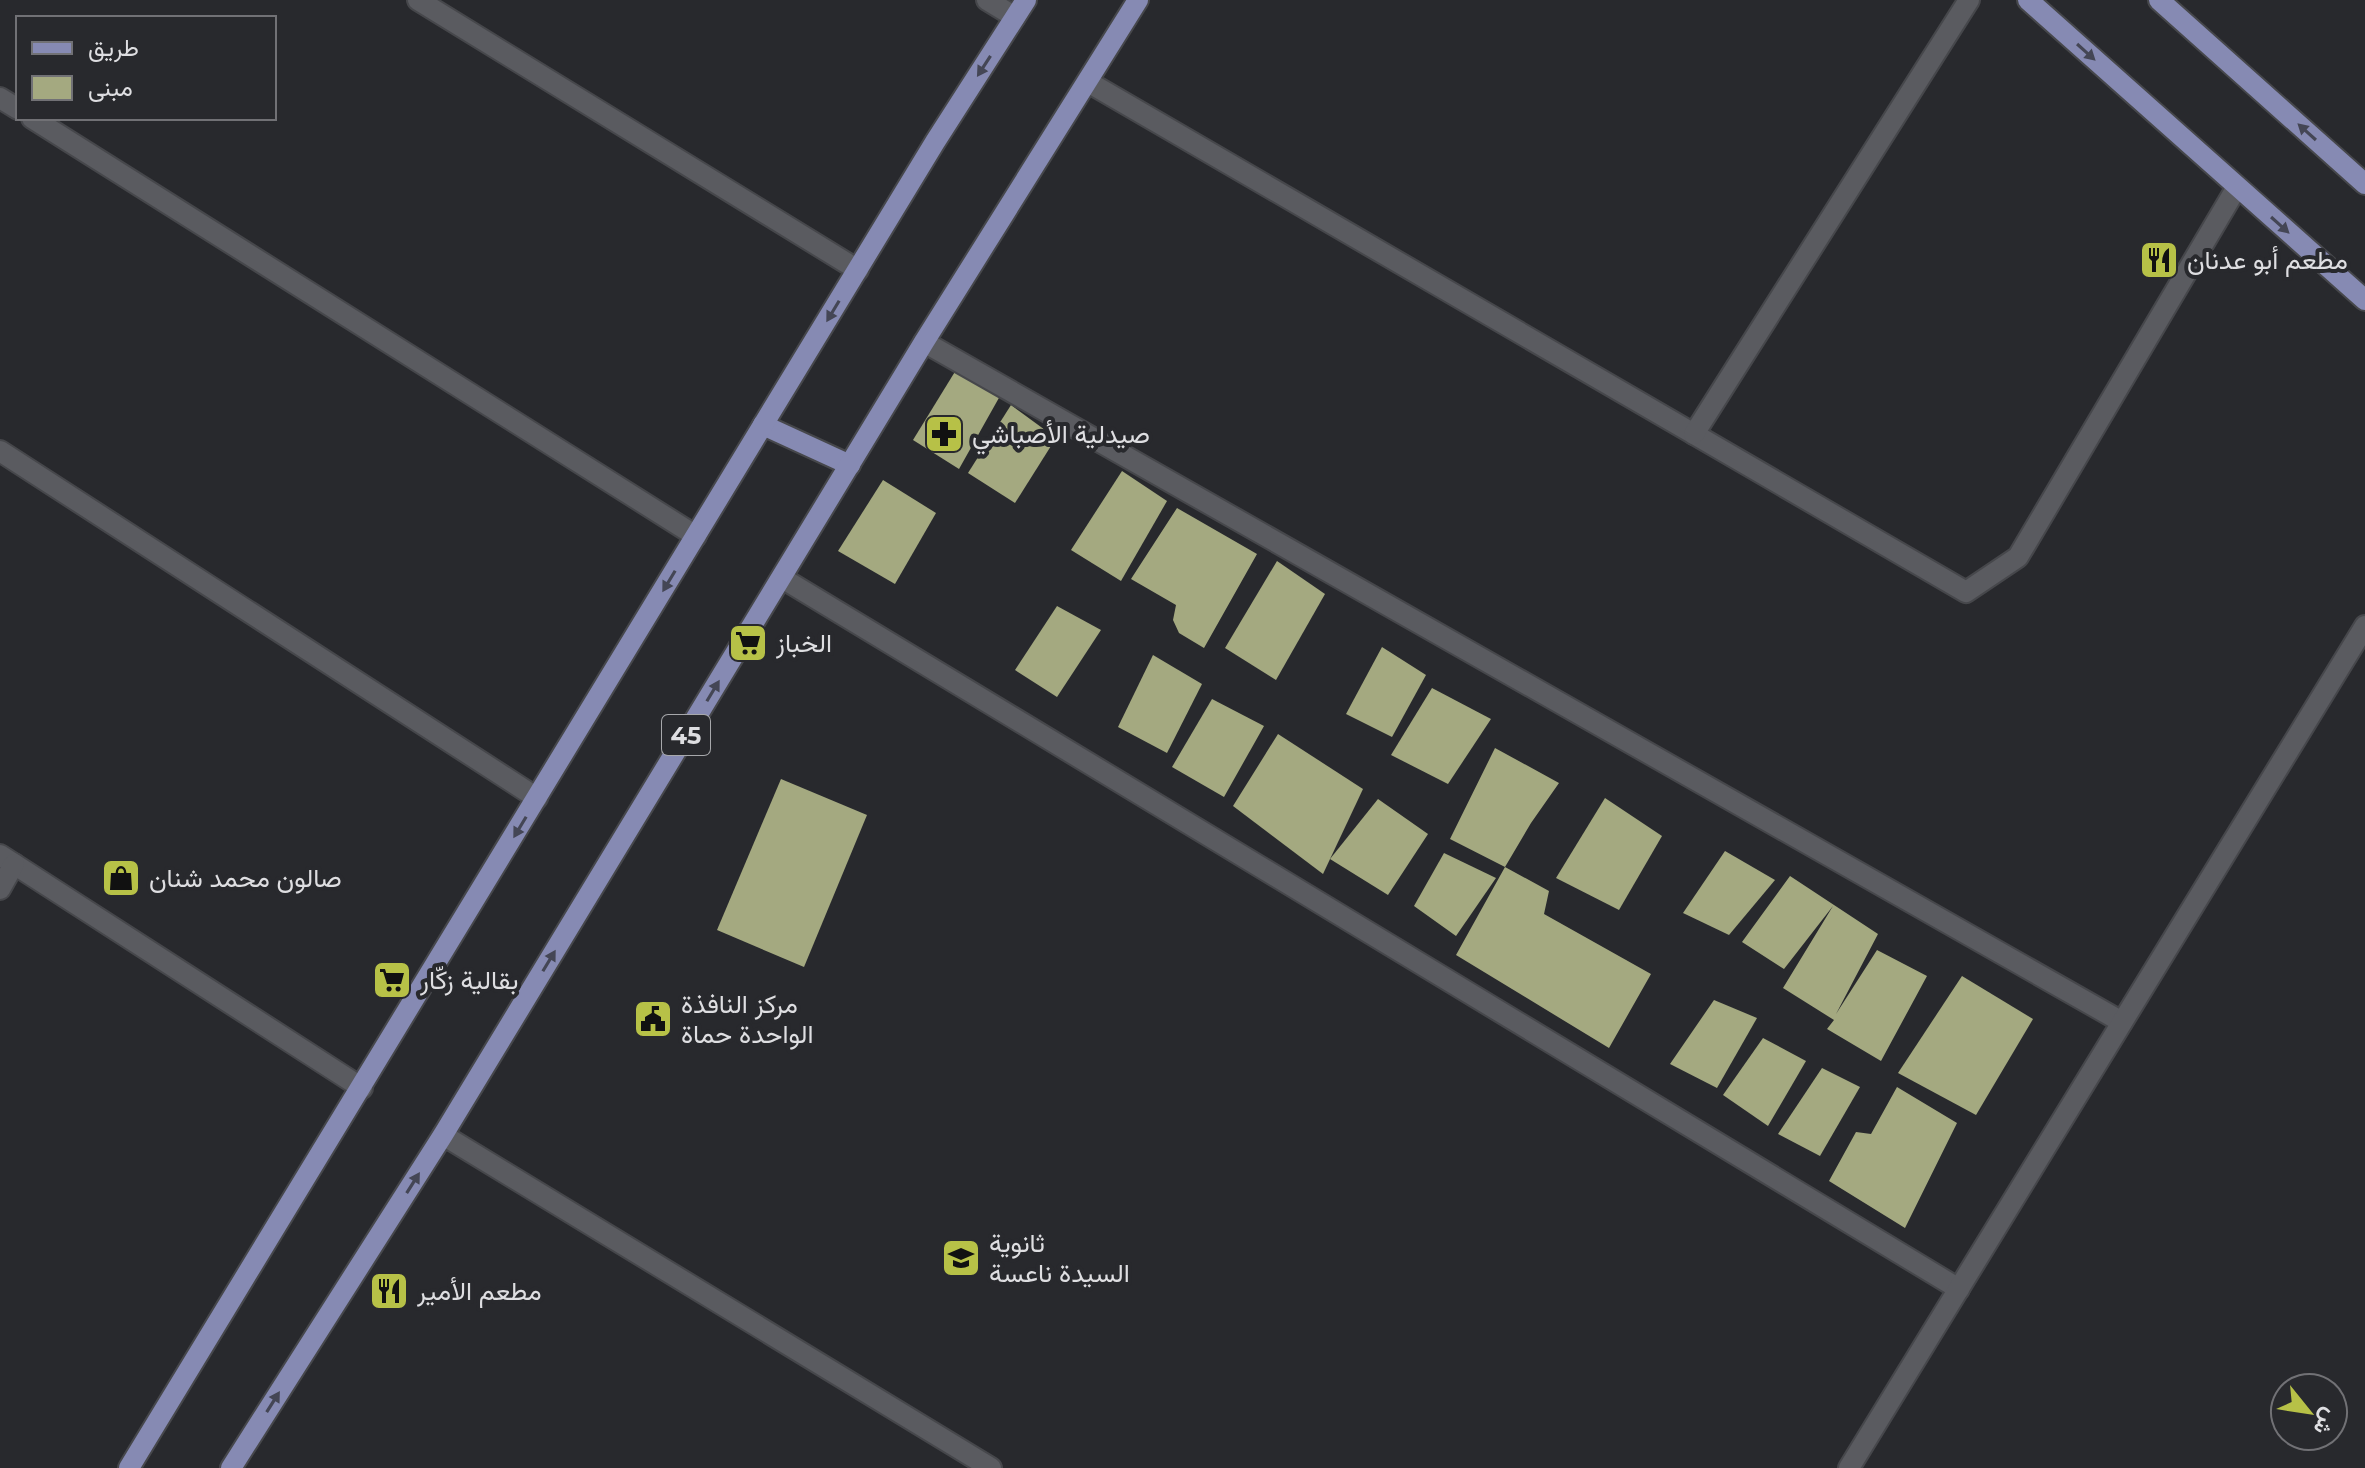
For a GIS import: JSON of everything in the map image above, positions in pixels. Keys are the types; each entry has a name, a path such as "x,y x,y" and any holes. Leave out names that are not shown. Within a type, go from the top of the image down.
{"main road":[{"name":"45","path":"231,1468 443,1135 924,342 1138,0"},
{"path":"2028,0 2365,300"},
{"path":"2159,0 2365,184"},
{"path":"129,1468 935,142 1020,8"},
{"path":"763,425 850,465"}],"street":[{"path":"418,0 858,270"},
{"path":"987,0 1020,8"},
{"path":"1694,434 1969,0"},
{"path":"1088,82 1966,592 2018,557 2237,187"},
{"path":"35,120 696,536"},
{"path":"924,342 2122,1022"},
{"path":"0,451 537,798"},
{"path":"782,578 1959,1289"},
{"path":"1849,1468 2365,626"},
{"path":"0,889 7,860 362,1088"},
{"path":"443,1135 991,1468"}],"building":[{"path":"956,370 1000,396 959,469 913,440"},
{"path":"1011,405 1056,438 1015,503 968,473"},
{"path":"1122,471 1167,501 1121,581 1071,550"},
{"path":"883,480 936,513 895,584 838,551"},
{"path":"1177,508 1257,554 1204,648 1179,633 1173,620 1176,605 1131,579"},
{"path":"1277,561 1325,594 1276,680 1225,648"},
{"path":"1057,606 1101,630 1057,697 1015,670"},
{"path":"1382,647 1426,675 1392,737 1346,714"},
{"path":"1153,655 1202,684 1167,753 1118,727"},
{"path":"1432,688 1491,719 1448,784 1391,755"},
{"path":"1212,699 1264,726 1224,797 1172,767"},
{"path":"1278,734 1363,789 1323,874 1233,806"},
{"path":"1495,748 1559,783 1505,867 1450,839"},
{"path":"781,779 867,815 804,967 717,930"},
{"path":"1605,798 1662,836 1619,910 1556,878"},
{"path":"1378,799 1428,834 1388,895 1330,859"},
{"path":"1725,851 1775,880 1729,935 1683,913"},
{"path":"1444,853 1496,878 1456,936 1414,906"},
{"path":"1505,867 1549,891 1544,914 1651,974 1609,1048 1456,955"},
{"path":"1790,876 1878,934 1836,1014 1877,950 1927,976 1881,1061 1827,1029 1834,1020 1783,988 1833,906 1784,969 1742,942"},
{"path":"1962,976 2033,1019 1976,1115 1898,1073"},
{"path":"1714,1000 1757,1018 1717,1088 1670,1064"},
{"path":"1763,1038 1806,1061 1768,1126 1723,1095"},
{"path":"1822,1068 1860,1087 1820,1156 1778,1134"},
{"path":"1897,1087 1957,1123 1905,1228 1829,1181 1856,1132 1871,1134"}],"place":[{"name":"مطعم أبو عدنان","path":"2159,260"},
{"name":"صيدلية الأصباشي","path":"944,434"},
{"name":"الخباز","path":"748,643"},
{"name":"صالون محمد شنان","path":"121,878"},
{"name":"بقالية زكّار","path":"392,980"},
{"name":"مركز النافذة الواحدة حماة","path":"653,1019"},
{"name":"ثانوية السيدة ناعسة","path":"961,1258"},
{"name":"مطعم الأمير","path":"389,1291"}]}
